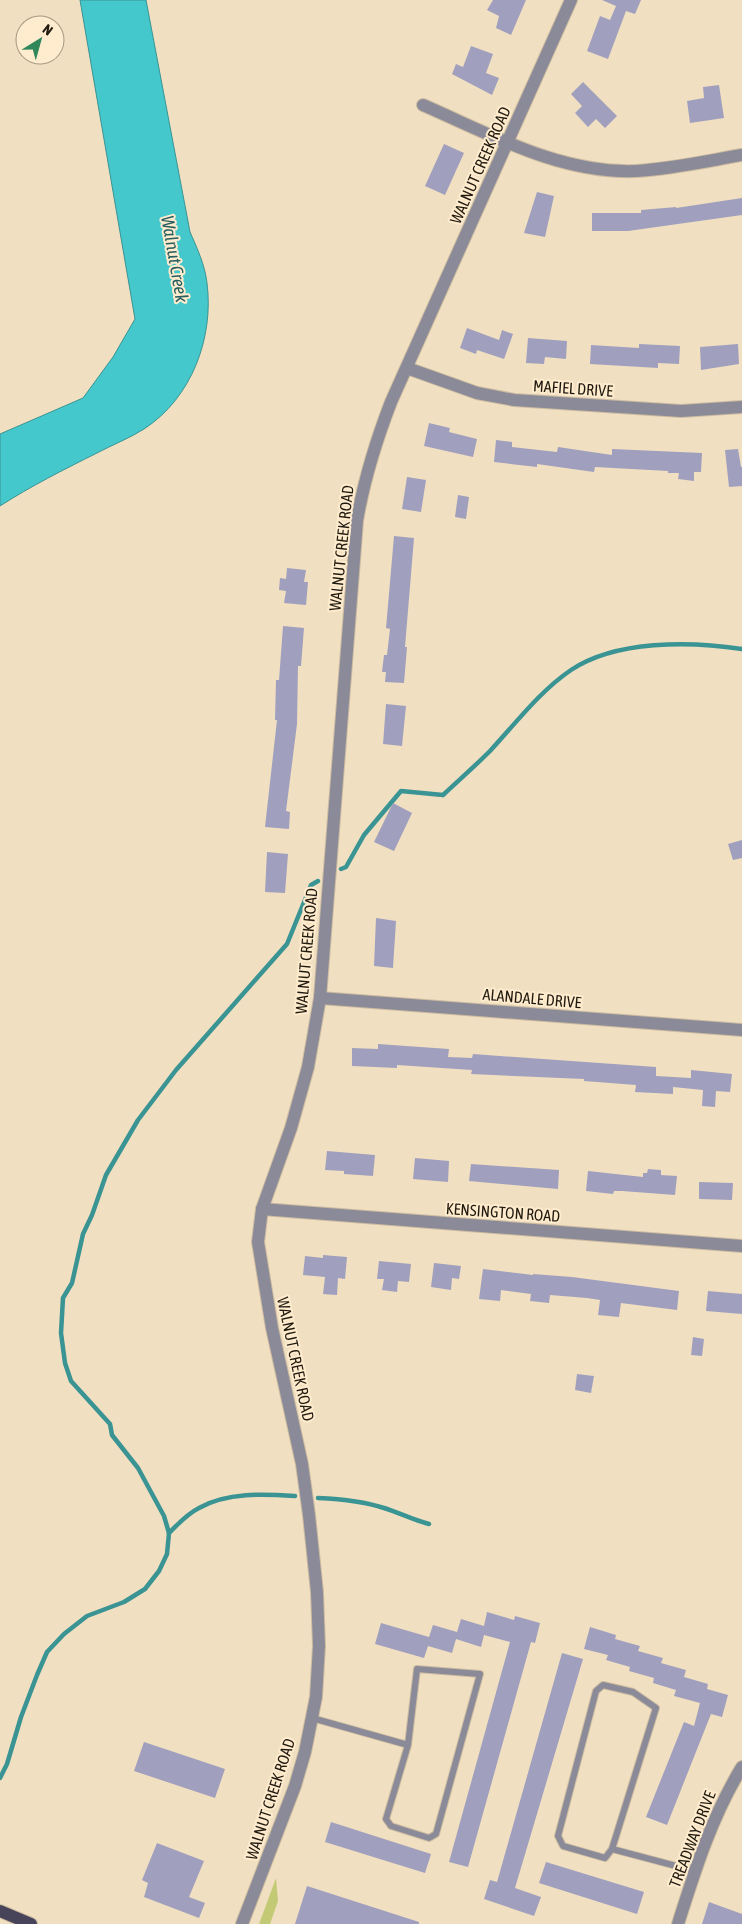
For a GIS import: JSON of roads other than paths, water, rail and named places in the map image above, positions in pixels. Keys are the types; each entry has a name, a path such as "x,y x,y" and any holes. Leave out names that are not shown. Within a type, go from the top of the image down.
{"main road":[{"path":"0,1911 32,1924"}],"street":[{"name":"WALNUT CREEK ROAD","path":"242,1924 295,1786 305,1752 316,1697 319,1646 317,1592 302,1464 272,1328 258,1242 262,1209 296,1111 308,1067 320,998 358,521 364,484 375,445 391,402 571,0"},
{"path":"423,104 546,157 594,169 636,171 742,155"},
{"name":"MAFIEL DRIVE","path":"407,368 478,393 514,400 681,411 742,407"},
{"name":"ALANDALE DRIVE","path":"320,998 742,1030"},
{"name":"KENSINGTON ROAD","path":"262,1209 742,1246"},
{"name":"TREADWAY DRIVE","path":"678,1924 695,1871 719,1808 742,1767"}],"lane":[{"path":"417,1669 480,1674 436,1834 429,1838 391,1826 386,1818 408,1745 417,1669"},
{"path":"603,1686 633,1692 656,1708 612,1850 605,1858 563,1846 558,1836 596,1691 603,1686"},
{"path":"312,1718 408,1745"},
{"path":"612,1850 695,1871"}],"water":[{"name":"Walnut Creek","path":"80,0 146,0 190,232 206,276 207,324 203,345 187,383 175,401 161,416 139,432 47,478 0,506 0,434 83,398 113,357 135,319"}],"waterway":[{"path":"341,869 346,867 364,835 401,791 443,795 490,751 539,697 560,678 589,660 609,653 654,645 700,645 742,649"},
{"path":"0,1778 7,1764 21,1717 47,1652 64,1634 87,1616 124,1602 145,1589 159,1571 167,1554 169,1533 164,1516 138,1468 112,1435 110,1424 71,1381 65,1363 61,1333 63,1298 72,1283 83,1234 106,1175 138,1120 176,1070 287,944 311,885 318,881"},
{"path":"169,1533 195,1510 221,1499 246,1495 295,1496"},
{"path":"318,1498 368,1504 429,1524"}]}
